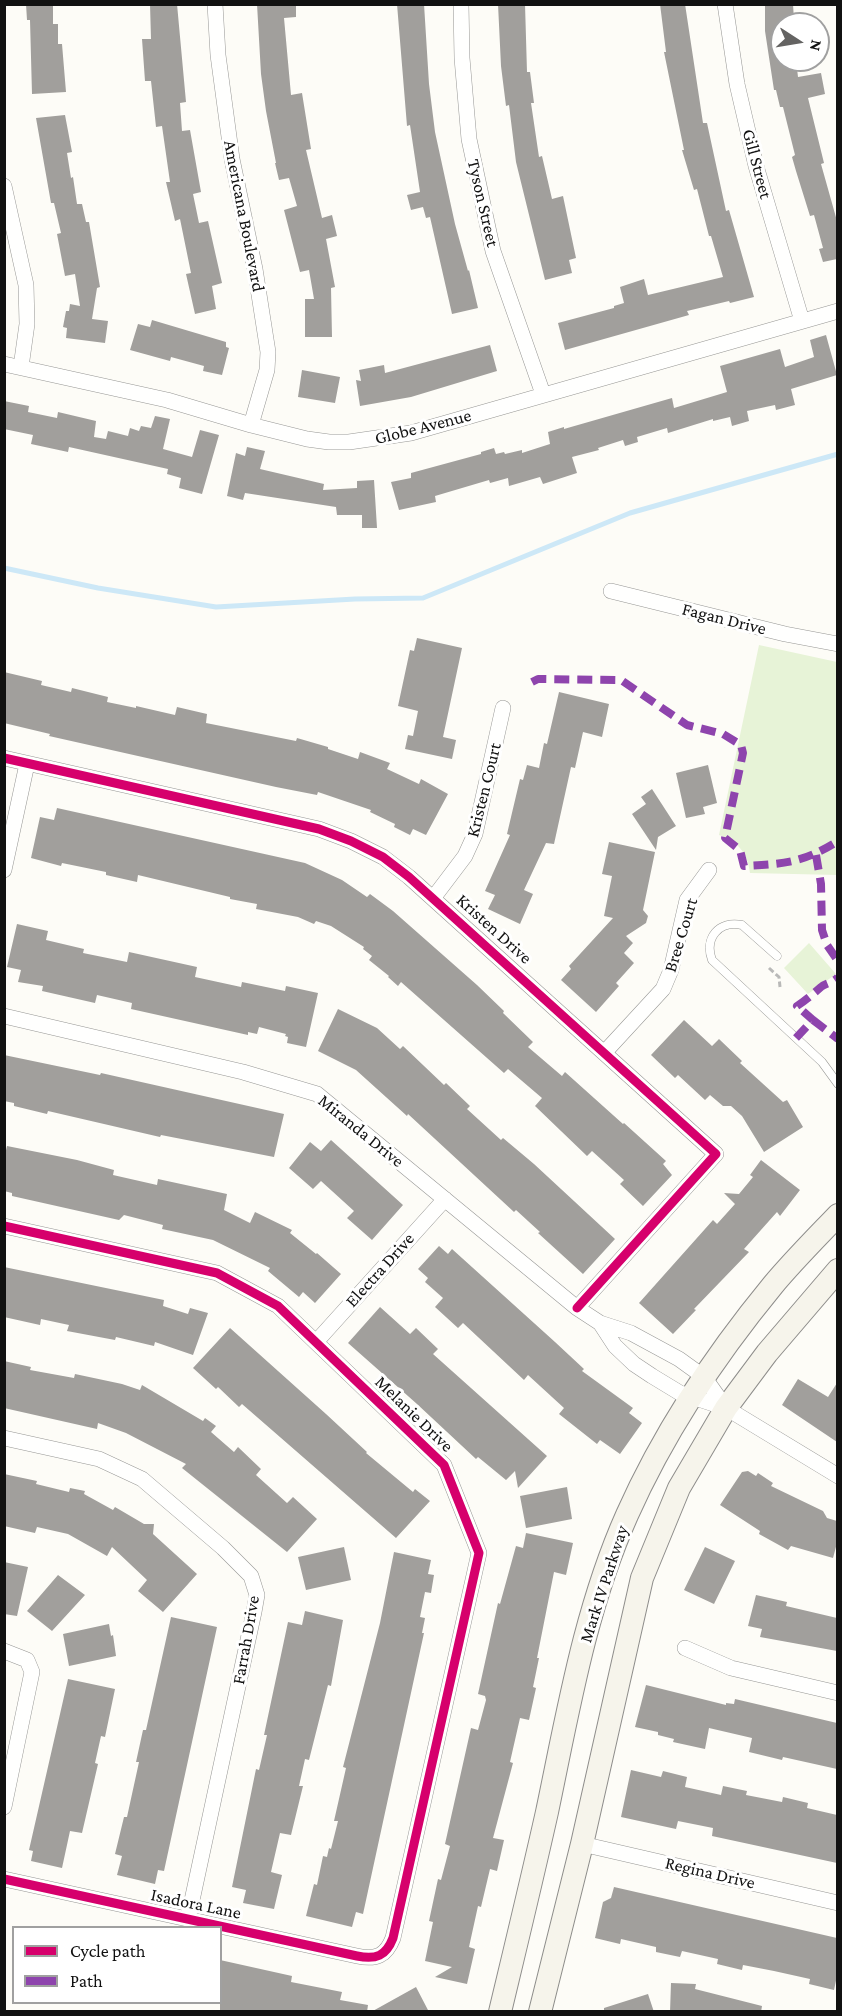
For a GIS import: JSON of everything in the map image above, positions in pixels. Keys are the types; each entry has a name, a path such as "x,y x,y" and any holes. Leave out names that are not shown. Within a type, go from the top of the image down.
{"main road":[{"name":"Mark IV Parkway","path":"500,2012 570,1701 597,1595 627,1515 690,1397 704,1377 773,1284 837,1215"},
{"name":"Mark IV Parkway","path":"540,2012 582,1844 642,1578 679,1488 726,1408 767,1353 837,1270"}],"street":[{"name":"Americana Boulevard","path":"215,4 218,55 232,159 255,269 268,352 267,370 251,425"},
{"name":"Tyson Street","path":"461,4 462,58 469,139 493,251 543,394"},
{"name":"Gill Street","path":"725,4 737,84 756,166 802,321"},
{"path":"4,186 26,285 27,324 21,367"},
{"name":"Globe Avenue","path":"4,364 167,400 251,425 318,441 370,440 411,433 837,310"},
{"name":"Fagan Drive","path":"611,591 785,634 837,644"},
{"name":"Kristen Court","path":"434,897 465,856 475,834 503,708"},
{"name":"Kristen Drive","path":"4,758 319,829 351,841 383,857 434,897 716,1154 578,1308"},
{"path":"4,870 27,765"},
{"name":"Bree Court","path":"604,1053 663,989 671,970 687,900 709,870"},
{"name":"Miranda Drive","path":"4,1016 243,1072 317,1094 578,1308 600,1323 630,1333 679,1359 704,1377 726,1408"},
{"name":"Electra Drive","path":"316,1342 445,1199"},
{"name":"Melanie Drive","path":"4,1226 217,1273 278,1305 444,1465 479,1554 393,1938 389,1948 381,1956"},
{"name":"Miranda Drive","path":"600,1323 615,1346 634,1364 680,1394 726,1408 837,1476"},
{"name":"Farrah Drive","path":"4,1438 99,1459 128,1470 180,1510 251,1576 257,1595 188,1919"},
{"path":"685,1648 731,1668 837,1693"},
{"path":"4,1651 27,1660 32,1672 4,1807"},
{"name":"Regina Drive","path":"582,1844 837,1903"},
{"name":"Isadora Lane","path":"4,1879 220,1926"},
{"name":"Isadora Lane","path":"222,1926 370,1959 381,1956"}],"lane":[{"path":"777,956 742,925 735,924 721,927 710,942 709,948 712,960 822,1062 837,1084"}],"path":[{"path":"769,968 779,977 780,987"}],"green space":[{"path":"759,645 837,662 837,875 750,873 741,849 732,841 719,835"},
{"path":"809,943 836,974 808,994 784,968"}],"building":[{"path":"26,4 53,4 53,24 58,24 58,44 62,44 66,92 32,94 30,20 27,20"},
{"path":"150,4 177,4 186,102 180,103 182,131 190,130 201,192 193,194 199,223 208,221 222,283 212,286 216,309 195,314 186,274 191,273 180,219 175,221 166,182 170,182 162,126 156,127 151,81 145,81 142,39 151,39"},
{"path":"257,4 296,4 296,17 284,18 291,95 302,93 311,149 306,150 322,218 332,215 337,236 326,239 335,287 331,288 332,337 305,337 305,299 314,299 309,270 300,272 284,210 297,206 289,178 279,180 275,163 261,74"},
{"path":"397,4 424,4 429,84 435,132 455,224 478,308 452,314 430,217 426,218 423,207 411,210 407,195 420,192 410,125 407,126"},
{"path":"498,4 525,4 527,72 530,72 534,103 531,103 539,157 542,156 552,199 563,196 576,258 569,260 572,273 545,280 516,162 509,105 506,106 501,66"},
{"path":"660,4 685,4 703,123 707,123 726,211 729,210 754,297 687,311 689,315 565,350 558,323 614,308 624,303 620,287 644,279 648,295 723,277 711,236 709,236 697,189 694,190 682,150 684,150 664,52 666,52"},
{"path":"765,4 793,4 794,12 770,12 770,64 765,31"},
{"path":"771,72 797,72 798,77 821,73 825,94 808,98 824,163 821,164 837,221 837,259 823,262 819,249 823,248 814,215 810,216 792,157 795,155 783,107 780,107 776,90 774,90"},
{"path":"65,115 72,152 67,153 71,178 73,177 77,204 82,204 86,222 89,222 100,287 97,288 92,319 108,321 105,343 66,338 67,328 63,327 70,304 80,306 75,274 65,276 57,234 61,233 54,203 51,203 36,118"},
{"path":"152,320 226,342 226,347 229,348 222,375 203,371 204,366 171,357 170,361 130,350 138,324 150,327"},
{"path":"826,335 837,375 791,389 795,405 776,410 775,405 747,411 749,421 732,426 730,417 713,421 713,419 668,433 667,428 637,437 638,442 625,446 623,440 598,448 599,450 572,457 577,473 543,484 540,477 509,486 508,478 490,483 489,480 435,496 436,502 399,510 391,482 411,478 411,473 481,454 481,452 494,448 496,454 522,450 522,453 550,444 548,432 564,427 564,429 672,398 674,408 727,392 720,366 780,349 785,367 814,357 810,340"},
{"path":"490,345 497,371 411,397 360,406 356,380 361,381 359,370 384,365 385,373"},
{"path":"302,370 340,377 335,403 298,397"},
{"path":"4,401 29,406 28,412 57,418 58,412 96,421 94,437 106,439 108,431 128,436 130,428 139,431 141,426 151,428 155,416 170,419 163,449 192,457 200,430 219,435 202,494 179,488 181,478 167,474 168,469 69,447 68,452 31,444 33,435 4,429"},
{"path":"247,447 265,451 260,469 324,484 323,490 357,488 357,481 374,480 377,528 362,528 362,515 337,515 336,507 245,493 243,500 227,496 236,453 245,456"},
{"path":"417,638 462,648 443,737 456,740 452,759 405,749 408,735 413,736 418,711 398,706 410,650 414,651"},
{"path":"4,672 42,681 41,685 71,692 72,688 108,697 107,702 136,708 136,706 175,715 177,707 207,714 206,723 296,741 297,738 358,759 360,752 390,763 387,769 419,784 421,779 448,794 426,835 413,829 410,835 394,827 395,824 370,812 371,810 318,792 317,795 276,787 49,736 50,734 4,723"},
{"path":"559,692 609,704 602,737 583,732 575,768 571,767 554,844 546,843 524,890 533,894 520,924 488,909 495,895 485,891 510,835 507,834 520,779 523,780 527,765 539,768"},
{"path":"708,765 717,803 703,807 705,814 686,818 676,773"},
{"path":"652,789 676,826 658,837 656,850 632,814 646,804 641,797"},
{"path":"57,808 305,863 342,880 367,897 370,894 393,911 477,985 533,1042 528,1047 562,1076 565,1072 624,1123 666,1161 663,1164 672,1175 643,1206 620,1184 624,1180 592,1151 587,1156 535,1106 542,1098 508,1069 504,1073 401,982 398,986 369,960 372,956 363,949 364,947 331,926 316,921 314,924 298,917 256,909 257,904 138,875 137,882 106,875 106,872 62,863 61,866 31,858 40,817 54,820"},
{"path":"609,842 655,852 643,910 648,916 646,923 626,936 633,943 624,953 634,963 616,983 619,986 596,1012 561,980 571,969 569,966 613,918 604,916 612,876 602,874"},
{"path":"17,924 48,931 46,940 84,949 83,953 127,962 129,952 197,967 195,977 241,987 242,982 285,991 286,986 318,993 306,1047 287,1043 286,1034 259,1027 257,1034 248,1032 248,1035 131,1009 132,1003 97,995 95,1003 42,991 43,986 18,982 21,970 7,967"},
{"path":"338,1009 377,1028 400,1049 403,1046 470,1106 467,1109 501,1140 503,1138 534,1164 615,1239 583,1274 516,1210 514,1212 408,1114 407,1116 356,1070 318,1051"},
{"path":"684,1020 712,1046 719,1039 742,1061 740,1063 783,1102 787,1100 803,1127 764,1152 742,1116 731,1106 723,1106 710,1095 705,1100 678,1075 675,1078 651,1055"},
{"path":"4,1055 100,1075 101,1073 284,1114 274,1157 161,1135 160,1137 48,1111 47,1114 14,1106 14,1103 4,1101"},
{"path":"331,1140 403,1205 372,1240 347,1218 354,1211 321,1181 313,1189 289,1168 310,1142 321,1151"},
{"path":"7,1146 77,1160 114,1170 113,1175 157,1185 158,1179 227,1194 224,1210 250,1223 255,1212 292,1230 290,1233 341,1274 315,1303 303,1292 299,1297 268,1271 270,1268 213,1240 162,1229 163,1225 124,1215 119,1220 12,1196 12,1193 4,1191 4,1159"},
{"path":"761,1160 800,1190 780,1216 777,1212 744,1249 749,1252 673,1334 639,1303 713,1220 717,1224 735,1204 724,1193 739,1194 753,1177 750,1175"},
{"path":"439,1246 448,1254 452,1249 584,1369 582,1371 633,1408 629,1413 642,1423 620,1454 600,1440 597,1444 559,1414 564,1408 528,1375 524,1380 463,1323 458,1328 435,1307 443,1298 425,1282 428,1278 418,1269"},
{"path":"4,1267 164,1300 163,1306 188,1314 190,1308 208,1313 193,1355 155,1342 154,1346 116,1337 115,1340 67,1331 69,1325 41,1319 40,1325 4,1317"},
{"path":"380,1307 410,1334 416,1328 438,1349 433,1354 547,1456 518,1488 515,1471 506,1480 478,1457 476,1459 348,1343"},
{"path":"230,1328 366,1453 413,1492 415,1489 430,1501 396,1538 242,1404 239,1407 193,1368"},
{"path":"4,1361 31,1367 30,1370 74,1378 75,1374 140,1390 142,1385 203,1421 205,1418 216,1426 211,1432 234,1452 238,1447 261,1469 256,1475 287,1503 293,1497 317,1519 287,1552 182,1468 186,1464 126,1433 98,1423 97,1429 4,1408"},
{"path":"798,1379 828,1397 837,1383 837,1442 782,1405"},
{"path":"748,1471 756,1476 758,1473 773,1483 771,1486 823,1511 827,1518 837,1521 837,1543 833,1558 791,1546 788,1550 759,1534 760,1531 720,1505 742,1472"},
{"path":"4,1474 37,1481 36,1484 69,1492 70,1488 85,1491 84,1494 113,1510 115,1507 144,1524 154,1524 153,1534 197,1574 163,1612 138,1591 147,1580 112,1547 107,1556 68,1534 37,1527 35,1533 4,1526"},
{"path":"567,1487 572,1519 526,1528 520,1496"},
{"path":"526,1533 573,1543 566,1575 554,1572 537,1658 539,1658 533,1687 536,1688 529,1720 520,1718 510,1762 513,1763 493,1838 504,1840 497,1871 490,1869 481,1907 478,1906 469,1947 475,1949 467,1984 435,1977 452,1967 425,1961 433,1922 429,1921 438,1879 441,1880 450,1846 445,1844 471,1728 478,1730 486,1700 485,1696 478,1694 498,1603 500,1604 516,1546 523,1548"},
{"path":"344,1547 351,1580 306,1590 298,1557"},
{"path":"705,1547 735,1561 714,1604 684,1590"},
{"path":"394,1552 431,1560 428,1574 434,1575 431,1593 425,1592 420,1617 425,1618 422,1633 424,1633 363,1914 356,1912 352,1927 306,1916 314,1884 317,1885 323,1856 327,1857 329,1848 331,1849 338,1821 334,1821 346,1768 343,1767 380,1623"},
{"path":"4,1562 28,1567 17,1616 4,1614"},
{"path":"58,1575 85,1595 52,1631 27,1611"},
{"path":"756,1595 787,1602 786,1606 837,1618 837,1651 760,1637 762,1629 748,1626"},
{"path":"305,1611 343,1620 331,1686 328,1685 309,1760 305,1759 299,1786 303,1786 291,1835 280,1833 271,1872 282,1875 274,1909 243,1903 246,1890 232,1887 256,1769 259,1770 267,1735 264,1735 288,1622 302,1625"},
{"path":"171,1617 217,1627 164,1871 158,1870 155,1884 117,1875 122,1856 115,1854 124,1817 127,1817 139,1762 136,1762 143,1730 146,1730"},
{"path":"109,1624 116,1656 69,1666 63,1634"},
{"path":"68,1679 115,1689 105,1737 101,1736 95,1763 98,1764 82,1833 70,1831 62,1868 31,1861 33,1851 29,1850"},
{"path":"646,1685 726,1705 726,1703 734,1704 735,1699 837,1723 837,1769 749,1752 752,1738 709,1728 705,1749 673,1742 674,1739 658,1735 658,1732 635,1727"},
{"path":"631,1770 661,1777 663,1771 687,1777 685,1787 721,1795 723,1786 747,1791 746,1795 782,1802 783,1797 808,1803 807,1808 837,1815 837,1863 712,1836 713,1828 678,1821 676,1829 621,1817"},
{"path":"614,1887 837,1938 837,1976 834,1990 809,1984 810,1979 774,1971 743,1965 742,1970 717,1964 718,1959 682,1951 680,1957 656,1952 656,1947 621,1939 620,1944 595,1938 603,1902 611,1898"},
{"path":"222,1960 292,1976 291,1982 342,1992 340,2000 368,2005 367,2012 220,2012"},
{"path":"671,1983 696,1984 695,1989 762,2006 761,2012 670,2012"},
{"path":"416,1987 429,2012 371,2012"},
{"path":"648,1994 654,2012 604,2012 604,2008"}],"waterway":[{"path":"4,568 98,588 216,607 355,599 423,598 630,513 838,454"}],"marked path":[{"path":"532,682 538,679 621,680 687,725 723,734 741,745 743,753 725,838 740,850 744,866 793,861 814,854 838,841"},
{"path":"816,855 821,884 822,930 827,945 838,961"},
{"path":"796,1038 813,1020 797,1006 838,977"},
{"path":"813,1020 838,1039"}],"cycle path":[{"path":"4,758 319,829 351,841 383,857 409,877 716,1154 577,1308"},
{"path":"4,1226 217,1273 278,1306 444,1465 479,1553 393,1938 387,1949 375,1957 357,1956 222,1927"},
{"path":"4,1879 219,1926"}]}
